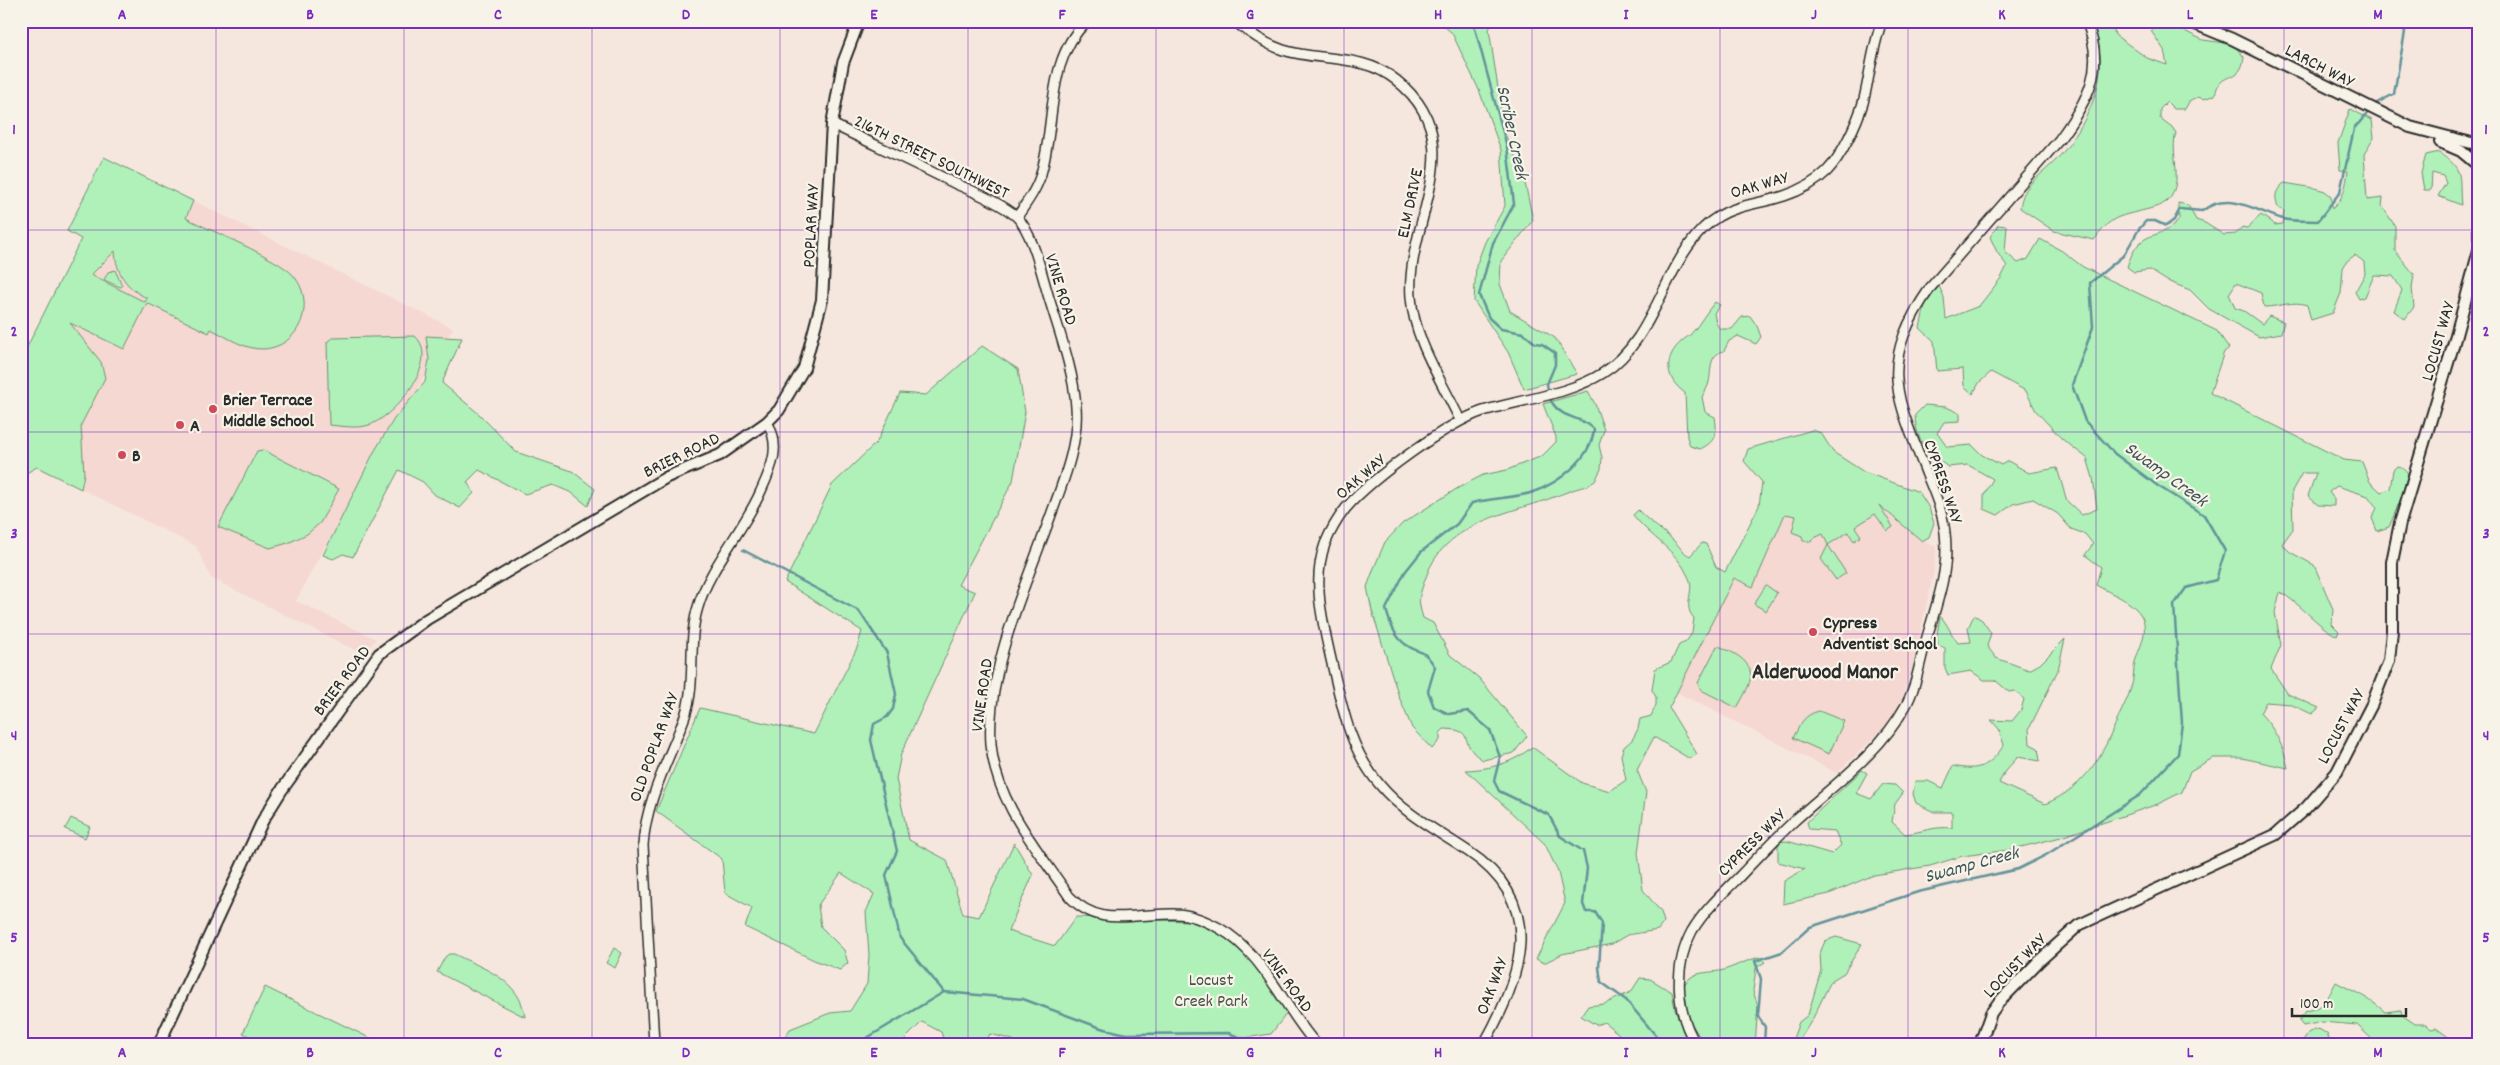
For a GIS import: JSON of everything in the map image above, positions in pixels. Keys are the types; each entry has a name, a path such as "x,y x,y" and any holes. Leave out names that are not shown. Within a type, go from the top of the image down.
{"main road":[{"name":"POPLAR WAY","path":"767,422 779,410 790,394 804,368 815,331 822,300 832,124 841,71 859,21"},
{"name":"LARCH WAY","path":"2188,21 2232,39 2421,134 2461,151 2479,166"},
{"name":"LARCH WAY","path":"2410,127 2479,145"},
{"path":"2479,223 2479,237"},
{"name":"LOCUST WAY","path":"1980,1044 1991,1013 1999,1002 2039,961 2079,925 2275,835 2306,808 2337,772 2372,704 2389,661 2392,631 2392,562 2400,523 2453,346 2479,250"},
{"name":"BRIER ROAD","path":"159,1044 263,820 280,791 379,654 435,614 667,477 720,455 767,422"}],"street":[{"path":"1017,217 1033,194 1042,171 1060,66 1072,39 1087,21"},
{"name":"ELM DRIVE","path":"1234,21 1259,39 1285,51 1355,61 1382,71 1406,89 1422,112 1430,129 1435,161 1433,180 1413,263 1411,298 1413,314 1423,344 1460,420"},
{"name":"OAK WAY","path":"1484,1044 1503,1008 1519,964 1521,938 1515,908 1502,884 1483,862 1415,817 1392,799 1377,782 1359,756 1350,735 1341,703 1320,607 1321,563 1325,545 1336,522 1347,507 1385,474 1460,420 1596,377 1624,356 1642,332 1671,272 1703,227 1728,210 1742,205 1782,197 1798,191 1827,171 1854,125 1862,104 1874,45 1882,21"},
{"name":"CYPRESS WAY","path":"1696,1044 1683,1015 1679,986 1682,961 1692,933 1713,904 1793,822 1875,749 1906,705 1913,690 1943,580 1946,547 1939,505 1900,407 1896,366 1899,346 1913,312 1930,288 2059,140 2078,114 2092,84 2095,64 2093,43 2086,21"},
{"name":"216TH STREET SOUTHWEST","path":"832,124 971,190 1017,217"},
{"name":"VINE ROAD","path":"1017,217 1030,239 1054,314 1076,407 1075,434 1063,482 1016,613 996,683 991,745 1001,790 1038,850 1077,905 1086,912 1105,916 1177,914 1191,916 1226,933 1260,966 1316,1044"},
{"name":"OLD POPLAR WAY","path":"654,1044 643,845 644,824 686,713 691,692 694,627 698,607 705,589 757,500 772,462 776,444 773,432 767,422"}],"shaded area":[{"name":"Brier Terrace Middle School","path":"104,157 453,328 317,561 296,601 376,639 363,654 211,578 196,546 21,459 21,359 81,239 67,231"},
{"name":"Cypress Adventist School","path":"1792,498 1877,504 1922,541 1937,547 1933,576 1910,676 1899,706 1881,731 1837,773 1676,692 1734,578 1752,587"}],"green space":[{"path":"1438,21 1494,21 1489,29 1505,134 1523,174 1533,220 1501,261 1500,284 1510,311 1555,338 1577,374 1524,389 1508,352 1474,301 1476,266 1485,242 1505,206 1501,150 1479,90 1452,33"},
{"path":"2092,21 2112,21 2115,35 2147,58 2167,65 2164,50 2151,31 2158,23 2176,27 2203,40 2233,44 2244,57 2239,71 2221,82 2215,95 2204,99 2198,97 2189,102 2185,109 2174,109 2167,102 2160,109 2160,118 2172,127 2176,133 2174,148 2176,180 2172,195 2162,204 2113,220 2105,226 2094,240 2054,231 2020,208 2028,186 2056,160 2074,138 2094,97 2100,69 2100,55"},
{"path":"2350,109 2372,120 2374,138 2364,154 2367,200 2383,198 2382,206 2395,226 2395,251 2414,274 2412,288 2414,307 2405,319 2394,311 2402,290 2393,276 2374,275 2365,297 2359,299 2355,292 2365,274 2364,262 2355,255 2347,261 2343,268 2341,293 2333,313 2311,320 2307,305 2291,303 2264,307 2261,293 2236,283 2229,294 2235,308 2244,311 2262,324 2269,316 2284,322 2281,333 2259,337 2209,309 2190,290 2167,281 2150,270 2134,272 2127,267 2138,245 2150,236 2172,227 2179,220 2178,203 2188,205 2196,220 2205,223 2224,235 2236,234 2242,227 2247,228 2261,215 2275,225 2282,224 2284,211 2278,208 2276,197 2277,191 2284,183 2325,191 2331,196 2332,209 2344,192 2348,171 2340,170 2338,143"},
{"path":"2439,152 2457,169 2460,180 2461,205 2438,196 2446,183 2443,176 2432,173 2431,190 2424,190 2421,173 2426,155"},
{"path":"104,157 193,201 186,218 259,253 285,268 293,275 304,297 304,309 296,331 288,340 277,346 264,349 243,345 211,329 209,333 147,303 124,349 70,323 101,362 105,378 81,425 84,474 81,489 37,467 21,476 21,359 81,239 67,231","holes":["115,251 120,273 128,285 147,298 145,302 91,275"]},
{"path":"1998,225 2007,226 2005,252 2018,263 2028,259 2040,239 2062,251 2083,267 2217,331 2229,348 2224,352 2210,393 2344,460 2362,462 2370,482 2381,492 2390,489 2393,470 2397,466 2406,471 2409,480 2389,527 2377,531 2372,518 2377,508 2368,496 2337,486 2329,492 2334,499 2334,506 2318,505 2308,496 2316,473 2302,473 2292,491 2293,529 2282,544 2290,552 2314,565 2333,609 2332,624 2339,631 2337,636 2329,631 2295,602 2280,592 2275,612 2281,645 2271,669 2288,694 2319,708 2312,714 2290,704 2266,702 2260,713 2278,739 2288,768 2242,758 2213,758 2190,771 2182,792 2158,804 2061,837 2009,850 1962,856 1930,866 1874,875 1829,894 1783,904 1784,881 1805,869 1778,862 1778,842 1787,841 1832,854 1841,845 1835,831 1809,829 1807,822 1862,770 1867,773 1856,793 1871,799 1883,784 1895,785 1903,793 1895,804 1892,822 1905,834 1934,828 1952,828 1952,812 1934,812 1916,803 1913,794 1915,781 1928,781 1943,788 1953,766 1977,768 1983,766 1994,758 2004,745 1999,729 1991,720 2012,721 2021,710 2024,699 2015,691 2009,692 1995,680 1984,680 1971,671 1948,675 1945,668 1945,648 1938,645 1937,635 1940,616 1958,643 1971,642 1968,628 1974,615 1982,620 1991,633 1987,646 1996,658 2029,670 2040,664 2065,639 2058,670 2029,729 2030,744 2038,748 2040,761 2018,757 2005,771 1999,783 2045,804 2060,797 2072,788 2082,779 2099,757 2127,699 2133,682 2135,662 2144,634 2144,623 2134,607 2122,598 2096,585 2101,567 2085,555 2093,544 2085,534 2071,529 2058,514 2033,499 2013,504 1998,515 1984,509 1984,495 1993,479 1968,465 1948,467 1934,456 1920,440 1915,415 1925,405 1946,407 1960,413 1960,421 1944,422 1937,433 1947,447 1972,445 1982,455 2001,465 2008,461 2029,473 2057,468 2067,501 2082,515 2097,509 2093,478 2087,458 2062,439 2036,411 2026,391 1991,372 1979,383 1973,394 1964,386 1963,369 1937,371 1934,341 1920,328 1925,305 1939,286 1944,297 1946,319 1979,306 2001,278 2007,266 1997,252 1990,237"},
{"path":"115,270 122,286 120,287 104,280 108,272"},
{"path":"1715,302 1720,305 1714,313 1716,323 1720,329 1732,329 1742,317 1750,316 1757,326 1761,337 1756,344 1738,336 1729,341 1724,351 1713,359 1708,384 1702,397 1705,412 1715,417 1716,433 1709,443 1700,449 1690,446 1687,437 1685,393 1673,381 1670,375 1669,361 1676,347 1691,334"},
{"path":"415,336 422,347 423,359 412,387 402,400 391,411 369,425 354,427 329,425 327,342 332,338"},
{"path":"426,336 462,338 442,383 478,413 516,452 572,471 595,489 588,506 572,493 553,485 525,494 479,470 467,482 474,493 460,508 435,495 423,482 399,470 353,557 343,554 333,559 323,555 374,452 394,419 425,382 429,360"},
{"name":"Locust Creek Park","path":"982,346 1018,369 1025,412 1013,481 958,585 975,592 901,754 896,779 909,840 947,860 963,914 979,917 1014,843 1033,875 1008,931 1055,946 1076,917 1188,921 1191,916 1241,945 1290,1009 1271,1034 1205,1044 1017,1044 1013,1040 990,1034 984,1044 945,1044 941,1032 922,1022 900,1044 781,1044 790,1029 830,1013 850,1011 867,984 869,955 866,912 874,894 841,873 818,905 821,927 844,950 848,963 840,970 814,960 745,927 752,908 725,893 722,859 656,811 700,708 814,734 857,648 862,631 785,582 832,485 877,442 900,393 926,395"},
{"path":"1588,391 1595,404 1604,430 1599,445 1602,458 1601,469 1595,481 1587,486 1491,518 1459,535 1445,546 1434,560 1426,577 1420,598 1423,618 1433,623 1450,655 1479,678 1527,736 1514,753 1483,760 1469,747 1463,733 1444,729 1440,733 1440,740 1432,749 1412,728 1399,697 1372,611 1367,587 1385,542 1403,523 1458,488 1483,475 1507,470 1542,456 1556,442 1556,437 1543,404"},
{"path":"1812,430 1821,433 1833,452 1864,472 1919,492 1929,508 1934,523 1929,537 1922,541 1879,505 1893,527 1887,531 1875,514 1855,527 1861,536 1854,541 1848,532 1828,545 1823,534 1812,539 1811,542 1803,541 1802,536 1792,532 1796,516 1785,514 1753,587 1734,578 1669,708 1697,754 1690,759 1654,737 1637,770 1646,792 1638,853 1643,890 1661,912 1664,922 1658,930 1627,935 1612,944 1562,954 1544,963 1536,959 1565,903 1558,872 1545,844 1466,770 1501,764 1525,753 1532,747 1582,783 1610,791 1626,780 1621,755 1624,747 1632,740 1638,729 1640,719 1651,716 1656,705 1656,697 1652,690 1655,669 1671,662 1679,645 1686,642 1692,633 1694,618 1689,609 1691,588 1684,568 1671,552 1633,515 1638,510 1690,556 1702,543 1706,544 1716,567 1725,572 1759,506 1762,482 1744,461 1748,449"},
{"path":"263,450 339,489 320,523 307,534 288,543 270,548 218,527 257,451"},
{"path":"1828,545 1846,573 1836,580 1821,559"},
{"path":"1766,585 1777,593 1766,611 1754,604"},
{"path":"1717,646 1735,654 1748,666 1750,679 1737,708 1701,690 1698,683"},
{"path":"1819,711 1844,721 1829,754 1793,738 1806,718"},
{"path":"71,818 90,827 85,838 65,829"},
{"path":"1836,937 1862,944 1844,973 1832,980 1799,1041 1801,1044 1791,1044 1799,1022 1808,1015 1821,970 1820,953 1825,941"},
{"path":"614,948 622,953 615,968 606,963"},
{"path":"449,954 454,954 488,971 508,984 522,1004 525,1017 437,972 445,957"},
{"path":"1760,957 1765,962 1756,968 1753,991 1758,1006 1755,1044 1705,1044 1695,1030 1686,1011 1682,993 1684,985 1697,974 1724,970"},
{"path":"1640,978 1650,979 1672,992 1675,1009 1691,1044 1623,1044 1619,1034 1604,1022 1596,1025 1581,1016 1588,1006 1604,1004 1631,992"},
{"path":"2336,982 2367,998 2385,1012 2401,1010 2402,1015 2415,1024 2426,1024 2431,1029 2436,1028 2458,1044 2377,1044 2357,1025 2322,1022 2303,1026 2299,1021 2306,1011 2312,1010 2321,1004 2328,997"},
{"path":"265,987 382,1044 265,1044 243,1033"},
{"path":"2319,1029 2327,1034 2331,1044 2300,1044 2309,1032"}],"waterway":[{"name":"Scriber Creek","path":"1473,21 1507,147 1514,204 1493,243 1479,295 1489,318 1501,329 1523,333 1535,343 1542,344 1555,353 1555,365 1547,384 1552,402 1562,413 1584,422 1594,429 1592,440 1580,460 1553,483 1527,494 1472,503 1457,524 1421,552 1405,572 1386,609 1390,623 1398,637 1410,648 1427,656 1435,667 1428,691 1434,707 1449,714 1468,711 1490,730 1500,757 1494,781 1499,791 1549,815 1560,836 1583,851 1587,868 1583,904 1586,912 1595,912 1602,923 1599,967 1601,982 1626,1000 1663,1044"},
{"name":"Swamp Creek","path":"2373,105 2394,94 2405,32 2400,21"},
{"name":"Swamp Creek","path":"1764,1044 1765,1027 1758,1016 1761,979 1755,961 1782,952 1810,927 1918,892 2018,869 2046,855 2140,795 2178,754 2182,723 2174,605 2186,588 2216,580 2225,551 2204,515 2158,486 2115,454 2085,421 2072,385 2093,327 2090,283 2124,255 2139,229 2146,221 2155,221 2166,226 2174,220 2180,209 2202,211 2212,205 2232,202 2287,220 2318,221 2340,192 2354,129 2370,110"},
{"path":"743,550 859,611 887,653 896,694 893,709 887,717 874,724 871,740 897,851 886,875 900,938 944,992"},
{"path":"857,1044 944,992 1023,999 1101,1028 1126,1034 1228,1033 1258,1044"}],"place":[{"name":"Brier Terrace Middle School","path":"213,409"},
{"name":"A","path":"180,425"},
{"name":"B","path":"122,455"},
{"name":"Cypress Adventist School","path":"1813,632"}],"district":[{"name":"Alderwood Manor","path":"1825,670"}]}
